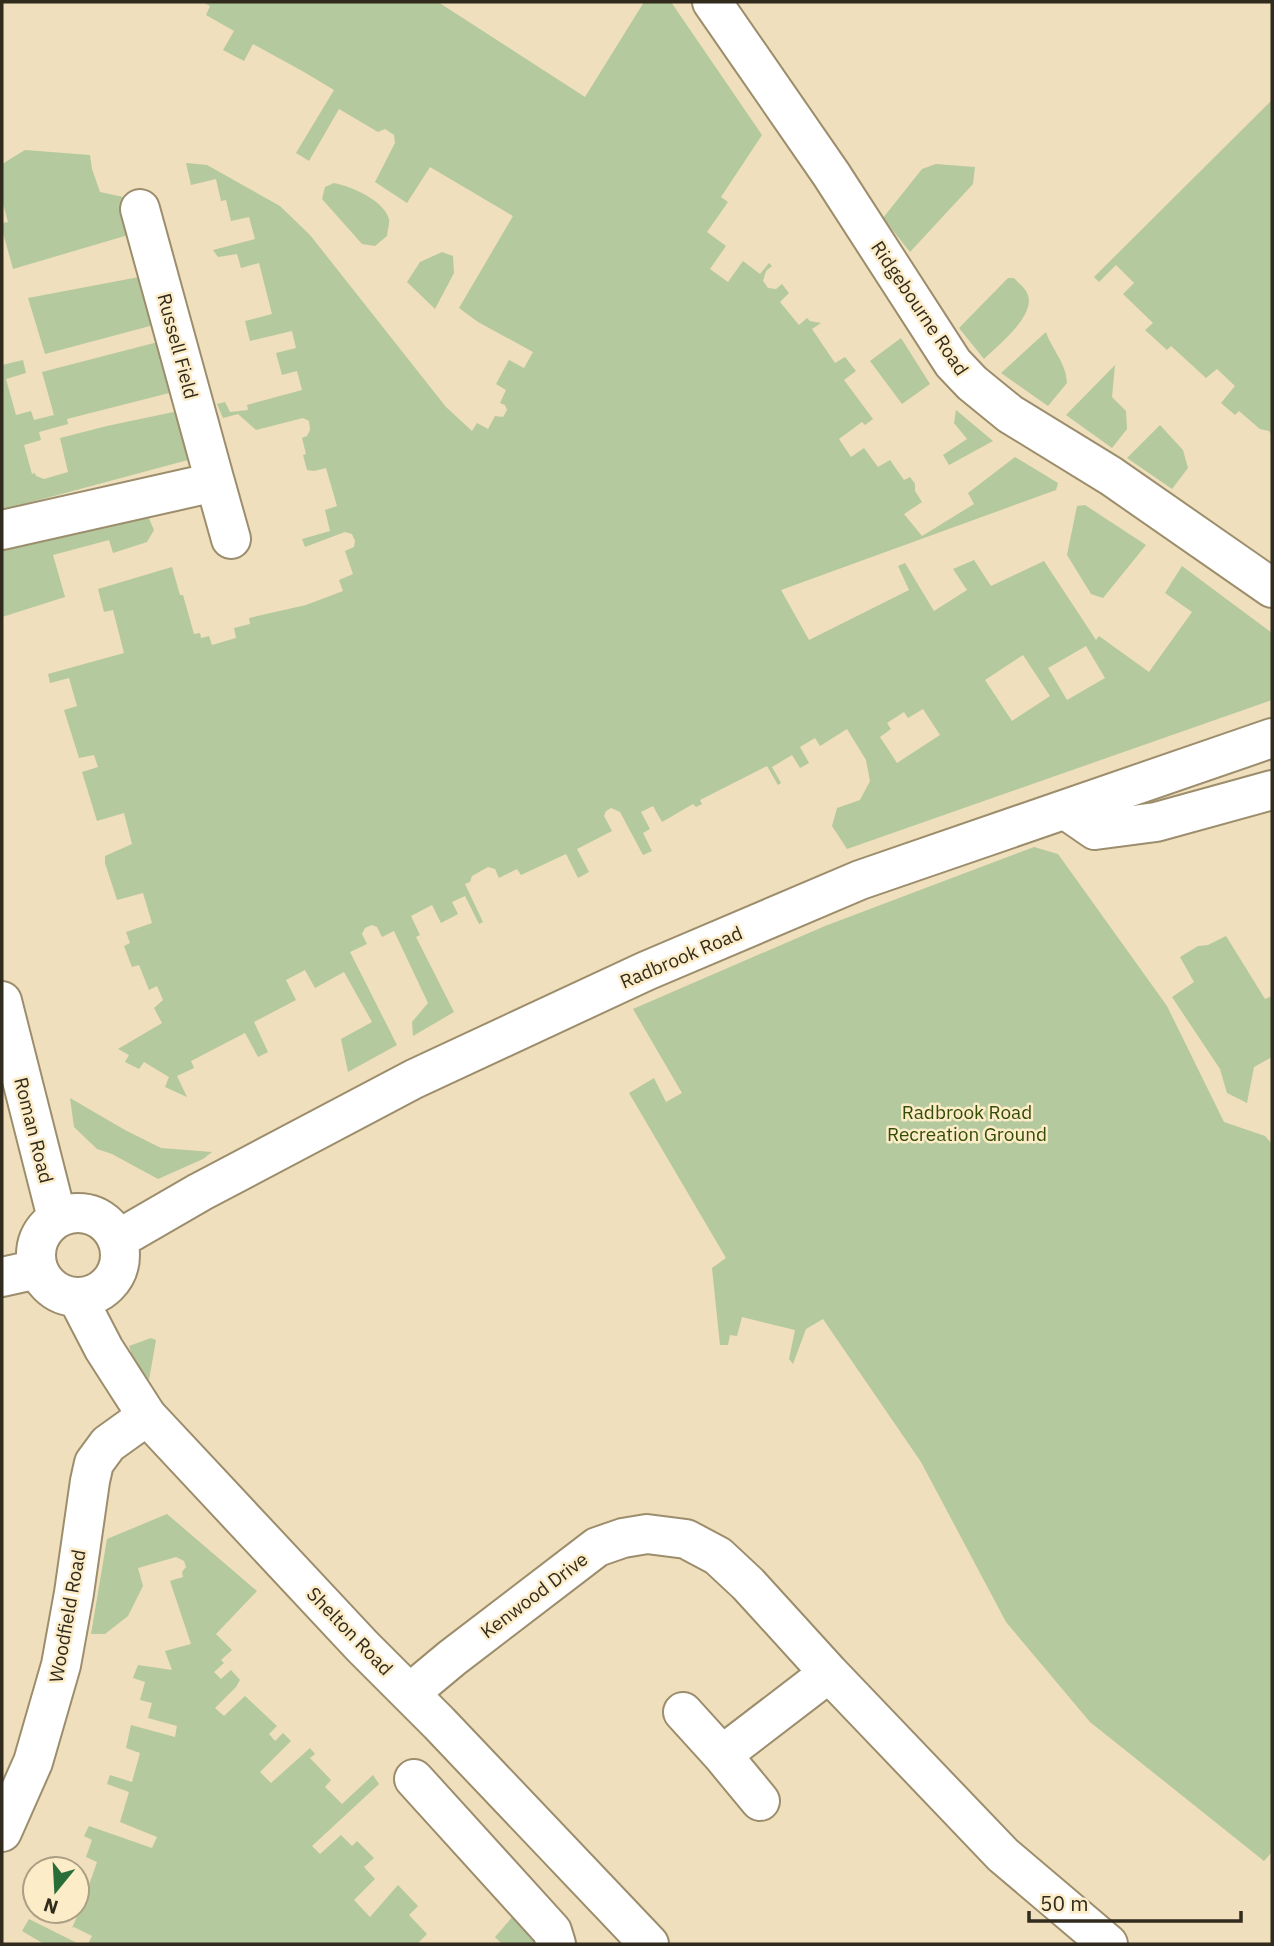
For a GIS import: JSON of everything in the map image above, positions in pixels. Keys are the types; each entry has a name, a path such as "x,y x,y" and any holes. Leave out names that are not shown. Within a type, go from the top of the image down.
{"street":[{"name":"Ridgebourne Road","path":"712,2 831,174 953,363 972,383 1010,414 1111,477 1272,588"},
{"name":"Russell Field","path":"140,209 231,539"},
{"path":"2,530 215,482"},
{"name":"Radbrook Road","path":"117,1240 200,1192 414,1079 646,971 860,880 1272,738"},
{"path":"1066,810 1095,830 1156,822 1272,790"},
{"name":"Roman Road","path":"2,1001 57,1218"},
{"path":"69,1213 85,1213 101,1220 113,1231 120,1256 115,1276 93,1295 77,1297 57,1292 46,1283 20,1273 36,1258 37,1245 44,1230 57,1218 69,1213"},
{"name":"Shelton Road","path":"77,1297 104,1349 147,1416 362,1646 648,1944"},
{"name":"Woodfield Road","path":"2,1832 33,1762 61,1665 94,1463 108,1444 147,1416"},
{"name":"Kenwood Drive","path":"410,1693 597,1548 623,1538 647,1534 686,1539 718,1556 748,1584 1003,1855 1108,1944"},
{"path":"722,1755 829,1673"},
{"path":"683,1712 760,1801"},
{"path":"414,1779 552,1931 556,1944"}],"green space":[{"path":"202,2 438,2 585,97 644,2 671,2 762,135 721,197 728,202 707,232 726,246 710,269 728,282 743,261 760,274 769,263 772,266 766,271 763,281 768,288 776,289 782,284 789,293 780,302 799,325 807,318 821,323 812,329 835,363 845,357 856,371 844,380 873,419 865,425 862,422 839,439 851,457 864,448 878,467 890,460 904,480 910,477 922,502 904,514 922,536 974,504 968,493 1015,457 1058,483 1056,490 781,590 809,640 909,590 898,566 905,563 934,611 967,590 953,569 974,560 991,586 1044,561 1096,640 1099,636 1149,672 1192,612 1165,593 1182,566 1272,633 1272,700 847,849 832,826 837,808 860,800 870,781 866,760 847,729 820,746 815,738 800,747 809,763 800,768 792,755 772,767 781,783 778,785 767,766 700,800 702,804 696,807 693,804 662,822 653,806 641,812 650,829 643,833 652,851 643,855 620,812 611,808 604,816 612,831 577,849 589,872 578,878 566,854 521,875 517,869 499,878 495,869 488,867 472,876 470,882 465,884 483,922 479,924 465,896 452,902 458,914 441,923 432,905 411,916 420,935 416,937 454,1012 413,1036 412,1022 428,1003 394,931 382,937 377,927 372,925 365,928 362,934 367,944 350,952 397,1045 348,1072 341,1039 372,1022 344,972 315,988 305,970 286,980 296,1000 254,1022 268,1052 258,1057 245,1033 191,1061 194,1068 177,1076 187,1097 165,1087 169,1077 144,1062 139,1069 125,1062 129,1055 118,1049 162,1023 154,1008 163,1000 157,986 149,990 139,965 132,967 124,946 130,943 126,932 152,923 143,893 117,900 105,856 132,844 124,813 97,821 82,772 98,767 94,755 79,758 64,710 77,706 69,678 50,683 48,674 124,653 113,610 104,612 98,589 172,567 194,634 200,633 201,638 209,636 212,645 236,638 234,628 250,624 249,618 306,605 343,591 339,580 353,574 345,551 354,547 352,534 345,532 305,547 302,539 330,531 325,510 337,506 326,468 307,470 302,438 307,436 310,430 309,421 303,418 256,430 238,414 223,418 217,404 225,402 230,412 248,410 247,405 302,390 297,371 282,375 276,353 296,348 292,331 250,341 245,321 272,314 259,263 241,268 237,254 218,257 213,250 255,239 249,217 231,221 226,200 221,201 216,179 191,185 186,163 207,165 280,206 310,235 446,407 472,431 477,423 488,429 495,416 503,417 507,410 505,405 500,403 506,390 496,384 509,360 524,368 533,352 478,322 459,308 513,216 430,167 407,203 375,182 395,143 394,135 385,129 378,132 339,109 309,161 296,153 334,90 253,44 244,61 223,50 234,31 206,15 210,6","holes":["1086,646 1105,678 1067,700 1048,668","1023,655 1050,696 1012,721 985,680","923,709 940,735 897,763 880,737 891,729 887,723 904,712 908,718"]},
{"path":"1272,100 1272,436 1269,431 1260,429 1239,411 1235,415 1221,403 1235,386 1217,369 1206,378 1171,346 1167,350 1145,330 1153,323 1123,294 1134,283 1116,265 1099,282 1094,277"},
{"path":"25,150 90,155 100,192 128,198 135,233 13,269 2,229 2,223 8,222 2,200 2,164"},
{"path":"936,164 975,167 973,184 910,252 883,218 922,169"},
{"path":"334,183 366,195 386,212 389,221 387,236 375,246 362,244 322,199 325,187"},
{"path":"442,252 453,256 454,273 435,309 407,282 420,262"},
{"path":"139,277 154,317 150,326 45,354 28,298"},
{"path":"1008,278 1014,278 1026,291 1029,300 1027,309 1016,328 984,359 959,328"},
{"path":"1046,332 1064,369 1067,383 1048,406 1001,373"},
{"path":"901,338 930,384 902,404 870,361"},
{"path":"154,343 165,344 177,391 67,419 68,424 39,432 41,440 24,445 32,474 44,479 68,472 60,438 183,410 193,448 188,460 2,510 2,365 23,360 26,373 6,379 16,415 31,411 34,420 54,415 42,372"},
{"path":"1115,365 1112,397 1126,411 1127,429 1112,448 1066,415"},
{"path":"956,410 993,441 949,465 943,455 967,439 954,423"},
{"path":"1160,425 1183,450 1188,468 1172,489 1127,458"},
{"path":"1085,505 1146,545 1103,598 1091,594 1067,555 1077,506"},
{"path":"144,507 154,530 147,542 113,553 109,540 53,555 65,597 2,617 2,543"},
{"name":"Radbrook Road Recreation Ground","path":"1034,847 1058,854 1167,1006 1224,1122 1265,1136 1272,1144 1272,1852 1264,1861 1090,1722 1006,1622 921,1462 823,1319 806,1329 793,1364 789,1359 795,1330 742,1317 737,1336 730,1335 728,1345 720,1345 712,1268 726,1258 629,1093 654,1078 666,1102 682,1093 633,1009 825,926"},
{"path":"1226,936 1265,999 1272,996 1272,1057 1254,1067 1247,1103 1227,1093 1220,1069 1172,997 1194,982 1180,957 1198,946 1208,945"},
{"path":"70,1098 161,1148 212,1152 203,1159 158,1179 112,1154 97,1149 74,1127"},
{"path":"151,1338 156,1340 149,1380 134,1362 129,1346"},
{"path":"167,1514 257,1591 216,1634 232,1650 221,1660 224,1663 214,1672 221,1679 231,1670 240,1680 215,1708 224,1716 245,1696 277,1726 269,1734 275,1741 283,1733 291,1741 260,1772 271,1783 310,1748 315,1754 310,1758 331,1780 325,1787 342,1804 373,1775 379,1784 312,1846 320,1854 341,1835 352,1846 357,1841 374,1858 364,1867 375,1879 354,1900 370,1917 398,1885 418,1906 409,1915 427,1934 417,1944 88,1944 92,1936 72,1928 73,1925 91,1925 91,1879 97,1862 91,1859 91,1855 87,1855 92,1840 84,1836 89,1826 152,1848 157,1837 120,1822 129,1792 107,1784 110,1775 132,1782 140,1753 126,1748 131,1725 175,1737 177,1726 148,1718 152,1703 140,1700 145,1682 133,1678 138,1665 172,1670 165,1651 191,1644 170,1581 183,1577 182,1572 186,1567 184,1561 176,1557 138,1568 143,1586 128,1616 105,1634 91,1634 107,1539"},
{"path":"514,1915 538,1944 502,1944 495,1937"},
{"path":"26,1925 41,1925 79,1944 44,1944 22,1931"}]}
